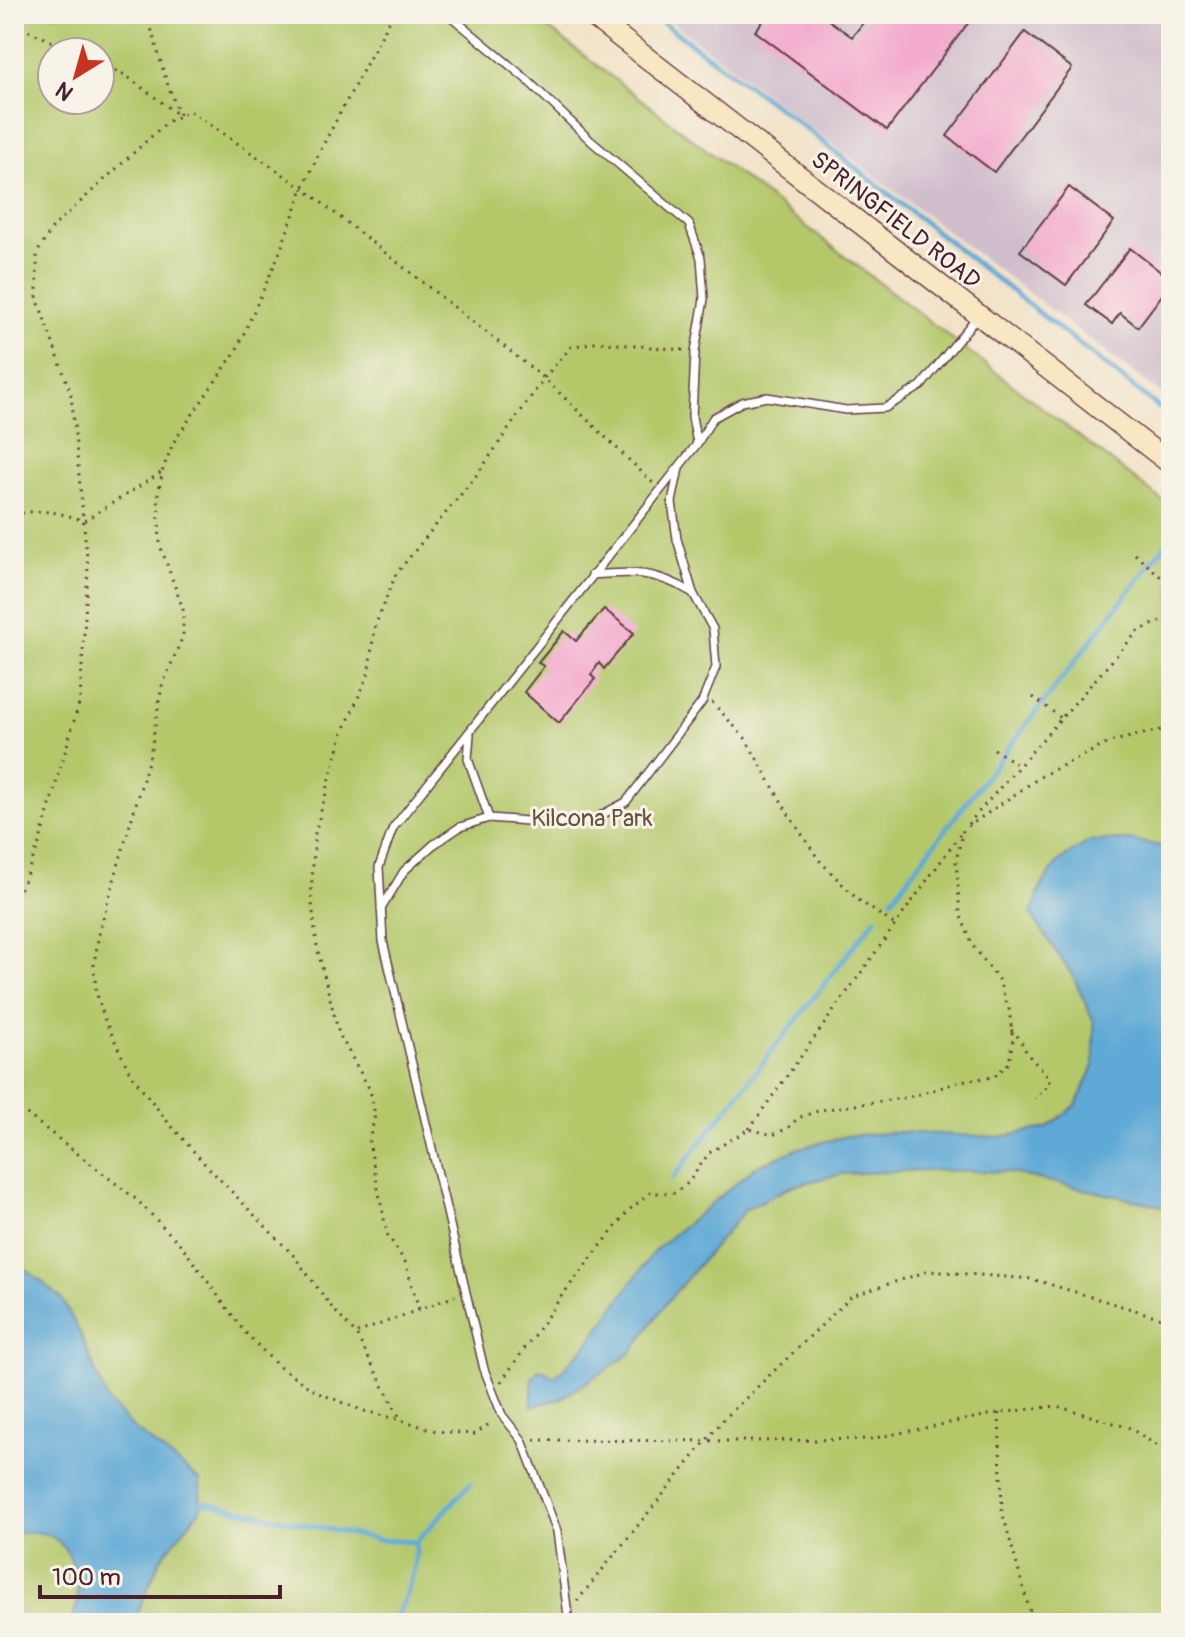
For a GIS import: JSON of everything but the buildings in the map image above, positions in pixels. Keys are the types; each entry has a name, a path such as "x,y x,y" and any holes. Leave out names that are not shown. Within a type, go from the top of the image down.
{"street":[{"name":"SPRINGFIELD ROAD","path":"590,14 1171,464"}],"lane":[{"path":"448,14 689,224 701,258 704,299 695,352 692,417 697,444"},
{"path":"569,1623 557,1531 522,1440 502,1415 484,1369 383,941 379,867 393,828 680,466 713,418 742,402 767,397 846,410 885,408 921,386 978,316"},
{"path":"380,911 404,871 433,845 460,827 489,818 552,823 590,821 626,802 702,702 716,667 713,629 693,593 677,539 672,502 680,466"},
{"path":"591,575 626,571 649,573 672,580 693,593"},
{"path":"470,731 468,759 489,818"}],"path":[{"path":"147,14 180,116"},
{"path":"393,14 322,147 236,351 173,443 162,472 158,505 160,545 183,609 183,636 162,686 150,755 100,929 94,964 96,992 105,1020 130,1073 204,1163 294,1256 333,1309 356,1334 401,1420"},
{"path":"14,24 40,36"},
{"path":"116,71 180,116"},
{"path":"14,904 38,847 80,700 88,567 71,394 37,298 37,253 53,227 167,122 190,111 303,188 544,378 660,490"},
{"path":"419,1309 405,1262 387,1234 369,1142 375,1115 370,1090 339,1034 317,947 311,894 315,833 342,735 368,675 375,626 396,574 479,472 544,378 571,347 595,342 695,352"},
{"path":"84,521 162,472"},
{"path":"14,515 28,511 64,513 84,521"},
{"path":"1135,554 1171,586"},
{"path":"493,1394 563,1294 629,1210 650,1193 674,1193 688,1183 709,1153 749,1129 963,830 1138,631 1171,617"},
{"path":"705,694 745,738 819,860 857,899 895,925"},
{"path":"1033,697 1061,718"},
{"path":"749,1129 773,1135 788,1128 798,1118 821,1110 909,1097 966,1080 994,1077 1009,1063 1009,1009 998,979 973,946 960,914 956,861 963,830 1043,775 1113,741 1171,730"},
{"path":"994,749 1019,766"},
{"path":"1011,1030 1024,1041 1028,1054 1048,1073 1050,1083 1035,1099"},
{"path":"14,1104 137,1200 181,1245 243,1330 278,1366 316,1392 364,1411 436,1431 475,1434 502,1415"},
{"path":"569,1612 723,1420 852,1296 928,1271 1032,1279 1171,1321"},
{"path":"356,1334 466,1291"},
{"path":"522,1440 870,1439 999,1413 1057,1406 1130,1428 1171,1455"},
{"path":"999,1413 1002,1511 1033,1623"}],"shaded area":[{"path":"661,14 1171,14 1171,401"}],"green space":[{"name":"Kilcona Park","path":"14,14 530,14 1171,507 1171,1623 14,1623"}],"water":[{"path":"1131,840 1171,848 1171,1208 1006,1172 925,1170 842,1174 792,1186 746,1209 667,1302 630,1354 562,1398 532,1407 532,1378 540,1369 555,1377 587,1345 655,1250 757,1166 799,1148 847,1136 897,1132 999,1137 1047,1128 1076,1105 1094,1066 1094,1022 1074,978 1031,914 1042,885 1059,861 1090,841"},
{"path":"14,1259 61,1298 79,1331 108,1402 133,1428 200,1480 201,1509 161,1558 135,1623 69,1623 77,1601 77,1587 76,1574 65,1549 46,1534 14,1533"}],"waterway":[{"path":"651,14 795,120 1171,417"},
{"path":"892,899 1171,537"},
{"path":"673,1178 876,918"},
{"path":"197,1501 379,1540 416,1542 470,1484"},
{"path":"393,1623 410,1584 416,1542"}]}
